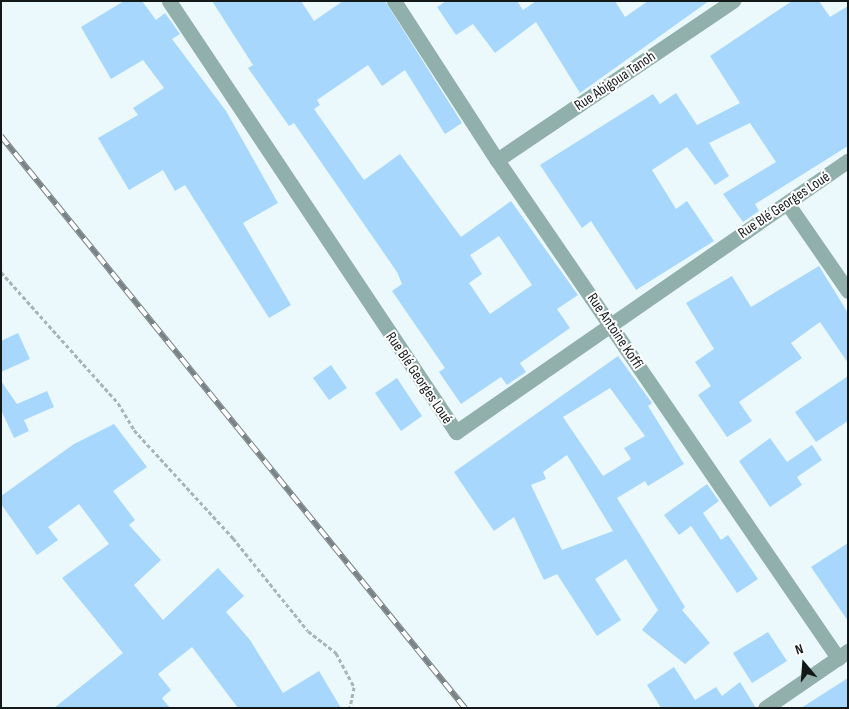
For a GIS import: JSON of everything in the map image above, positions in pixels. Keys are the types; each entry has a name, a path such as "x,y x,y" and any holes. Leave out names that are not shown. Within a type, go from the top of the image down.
{"street":[{"name":"Rue Blé Georges Loué","path":"169,1 456,432 848,161"},
{"name":"Rue Antoine Koffi","path":"394,1 497,160 610,324 843,654"},
{"name":"Rue Abigoua Tanoh","path":"497,160 733,1"},
{"path":"787,203 848,291"},
{"path":"765,708 843,654"}],"path":[{"path":"1,272 118,403 134,430 234,538 308,631 336,653 354,686 350,708"}],"building":[{"path":"124,1 142,1 156,20 165,13 180,34 172,39 226,111 278,203 243,223 291,305 269,318 185,185 175,191 163,170 129,190 98,138 138,115 133,108 164,88 143,60 111,79 81,27"},
{"path":"212,1 301,1 314,21 343,1 385,1 462,123 445,134 405,70 382,86 368,65 317,100 320,105 314,109 364,180 400,154 461,237 511,201 578,295 557,309 570,328 520,363 526,372 507,385 501,377 461,404 439,372 445,368 392,291 402,284 397,272 294,123 289,126 248,68 253,65","holes":["499,236 532,285 490,314 469,283 482,274 470,255"]},
{"path":"446,1 517,1 523,10 536,1 615,1 625,17 648,1 709,1 580,93 536,22 495,53 473,24 456,35 437,7"},
{"path":"792,1 819,1 830,17 848,6 848,146 755,204 759,211 743,222 723,194 776,162 750,123 709,143 729,176 715,185 687,147 652,170 676,209 687,201 714,241 636,290 591,221 582,228 540,165 653,94 660,104 676,93 697,125 740,103 710,56"},
{"path":"819,266 848,313 848,363 820,322 791,343 802,358 739,402 752,421 727,437 698,395 711,386 695,362 714,349 686,303 732,276 751,307"},
{"path":"18,333 30,359 1,372 1,341"},
{"path":"618,356 652,403 648,406 684,464 648,486 645,481 617,498 685,607 682,610 710,643 685,664 642,630 658,610 626,559 595,579 621,620 597,636 557,574 544,580 514,517 494,531 454,472","holes":["610,388 645,436 624,448 631,459 603,476 563,417","567,455 613,531 562,550 531,485 546,479 543,472"]},
{"path":"331,365 347,388 329,400 313,378"},
{"path":"848,376 848,421 816,442 795,412"},
{"path":"397,378 422,416 401,431 375,393"},
{"path":"1,381 17,404 47,391 54,407 24,420 29,431 14,438 1,410"},
{"path":"114,424 147,467 113,491 135,520 129,525 161,560 134,585 163,620 218,568 244,596 226,612 250,640 283,693 319,671 341,708 238,708 192,647 158,674 171,690 162,698 170,708 54,708 123,653 62,578 109,544 79,504 48,527 58,540 37,555 1,504 1,496 74,444"},
{"path":"770,438 787,462 812,445 822,460 797,477 802,485 770,507 739,461"},
{"path":"707,484 719,501 703,513 721,540 728,535 758,579 737,593 691,526 679,535 664,515"},
{"path":"848,543 848,621 811,567"},
{"path":"768,632 787,661 752,683 733,653"},
{"path":"674,667 695,700 716,687 722,696 740,682 756,708 661,708 647,685"},
{"path":"848,678 848,708 801,708"}],"railway":[{"path":"1,136 465,708"}]}
